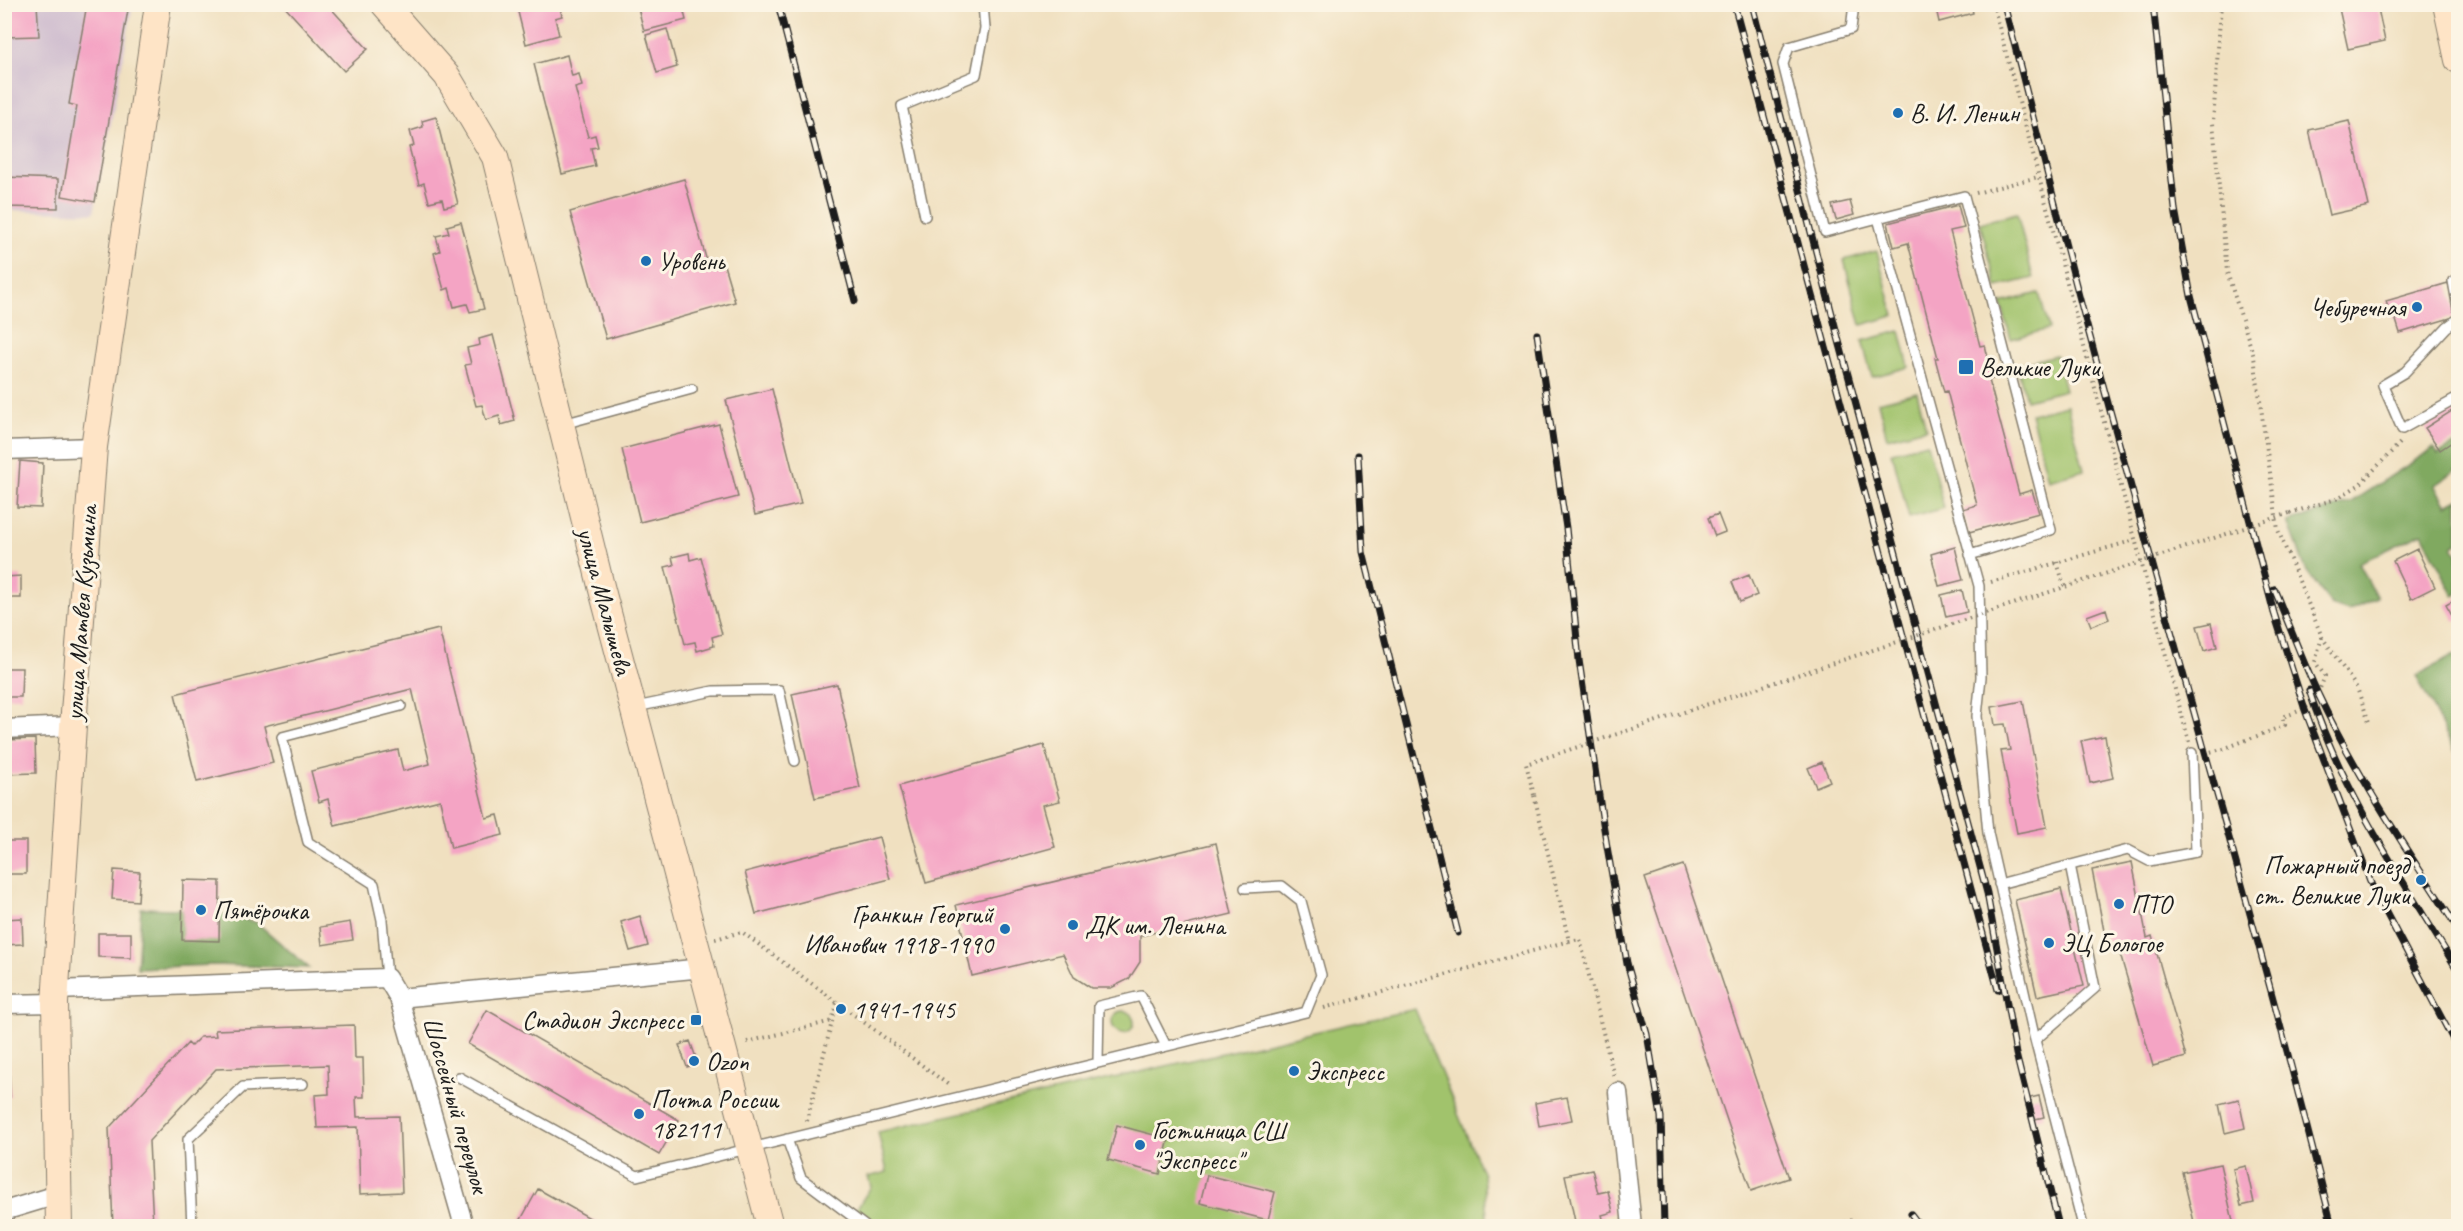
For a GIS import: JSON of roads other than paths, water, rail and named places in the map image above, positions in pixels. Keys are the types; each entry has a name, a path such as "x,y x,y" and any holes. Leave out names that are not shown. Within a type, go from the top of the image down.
{"street":[{"name":"улица Матвея Кузьмина","path":"59,1227 55,997 94,447 158,4"},
{"name":"улица Малышева","path":"384,4 447,76 495,157 633,708 770,1227"},
{"path":"2446,4 2457,44"},
{"path":"4,450 94,447"},
{"path":"4,729 73,726"},
{"path":"399,998 700,956"},
{"path":"4,1004 55,997 387,978"},
{"name":"Шоссейный переулок","path":"387,978 399,998 464,1227"},
{"path":"1618,1092 1632,1227"},
{"path":"4,1211 57,1195"}],"lane":[{"path":"924,216 902,106 976,75 985,28 983,4"},
{"path":"1854,4 1851,29 1789,47 1783,64 1825,231 1964,196 2051,530 1970,555"},
{"path":"1878,218 1979,586 1981,677 1977,716 1988,833 2035,1040 2083,1227"},
{"path":"2458,279 2452,281 2458,309"},
{"path":"2458,320 2447,327 2405,372 2383,385 2402,429 2456,399 2458,404"},
{"path":"561,424 692,389"},
{"path":"633,708 713,691 779,690 795,761"},
{"path":"387,978 382,920 374,884 308,842 282,737 402,706"},
{"path":"1999,884 2128,850 2149,861 2196,852 2192,753"},
{"path":"2035,1040 2095,988 2070,865"},
{"path":"459,1077 637,1176 1306,1012 1321,975 1301,901 1282,886 1245,888"},
{"path":"1098,1062 1099,1006 1141,996 1166,1046"},
{"path":"192,1227 188,1139 243,1088 303,1084"},
{"path":"787,1139 801,1178 865,1227"}],"railway":[{"path":"778,4 855,301"},
{"path":"1734,4 1998,990"},
{"path":"1752,4 1839,341 1987,893 2016,1054 2059,1226"},
{"path":"2004,4 2079,296 2244,892 2332,1226"},
{"path":"2153,4 2175,209 2191,296 2274,613 2305,710 2372,886 2458,1049"},
{"path":"1537,334 1566,528 1579,660 1603,823 1627,963 1647,1034 1661,1117 1664,1226"},
{"path":"1358,455 1363,552 1458,933"},
{"path":"2274,589 2312,681 2349,755 2458,929"},
{"path":"2309,690 2322,727 2356,800 2458,971"},
{"path":"1911,1214 1920,1226"}],"place":[{"name":"В. И. Ленин","path":"1898,113"},
{"name":"Уровень","path":"646,261"},
{"name":"Чебуречная","path":"2417,307"},
{"name":"Великие Луки","path":"1966,367"},
{"name":"Пожарный поезд ст. Великие Луки","path":"2421,880"},
{"name":"ПТО","path":"2119,904"},
{"name":"Пятёрочка","path":"201,910"},
{"name":"ДК им. Ленина","path":"1073,925"},
{"name":"Гранкин Георгий Иванович 1918-1990","path":"1005,929"},
{"name":"ЭЦ Бологое","path":"2049,943"},
{"name":"1941-1945","path":"841,1009"},
{"name":"Стадион Экспресс","path":"696,1020"},
{"name":"Ozon","path":"694,1061"},
{"name":"Экспресс","path":"1294,1071"},
{"name":"Почта России 182111","path":"639,1114"},
{"name":"Гостиница СШ \"Экспресс\"","path":"1140,1145"}]}
